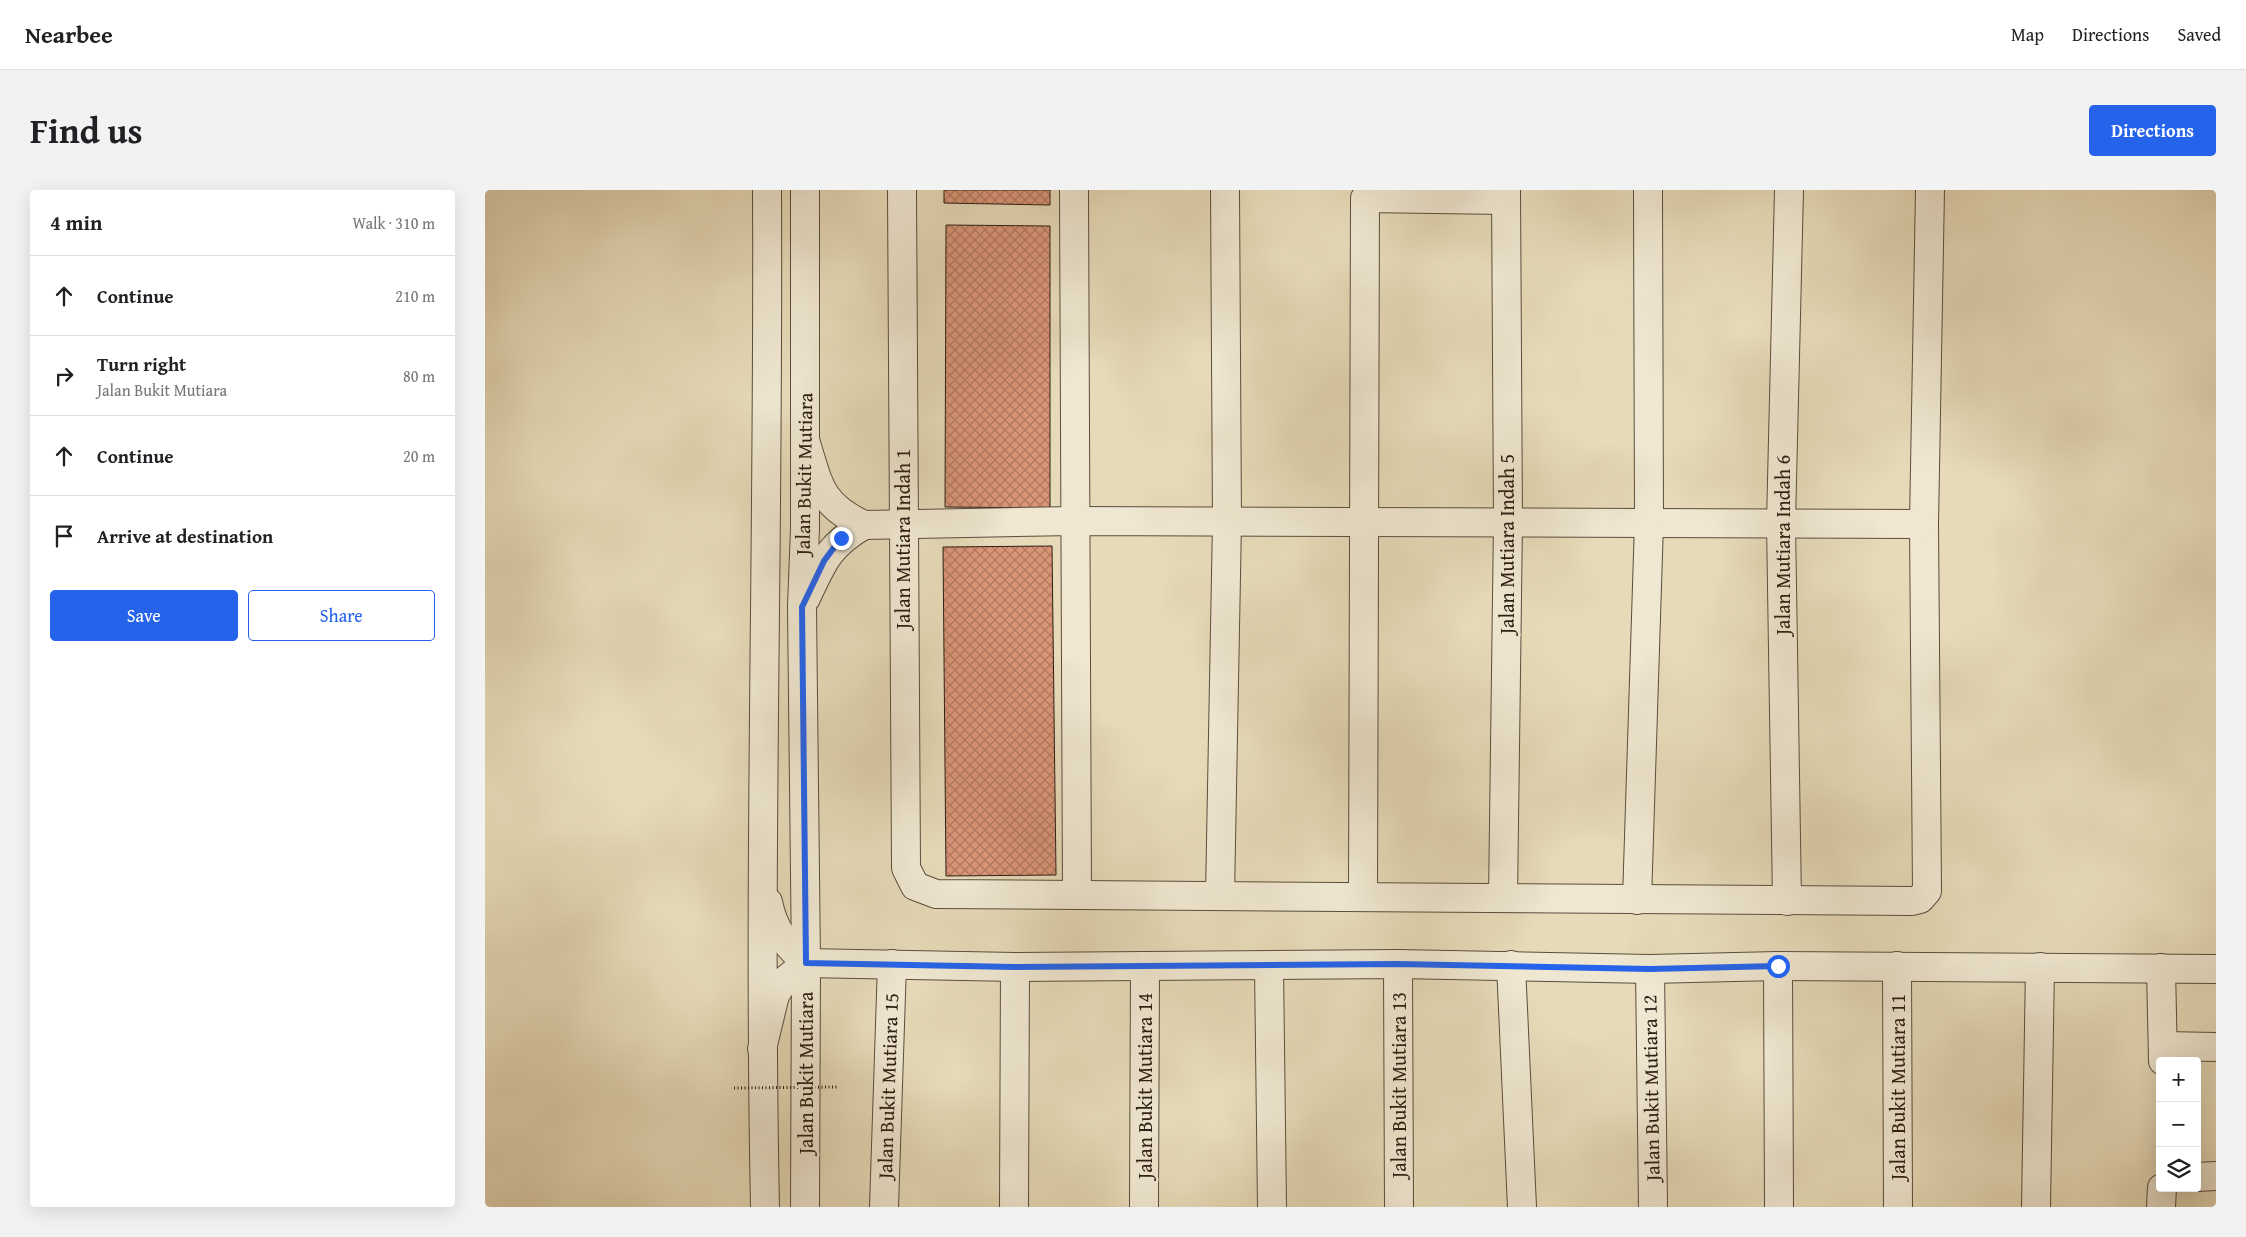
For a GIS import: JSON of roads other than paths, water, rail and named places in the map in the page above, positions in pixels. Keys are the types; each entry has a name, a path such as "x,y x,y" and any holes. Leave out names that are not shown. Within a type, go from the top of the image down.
{"street":[{"name":"Jalan Bukit Mutiara","path":"765,1207 762,1049 762,875 767,190"},
{"name":"Jalan Bukit Mutiara","path":"805,190 805,440 802,607 806,963 805,1207"},
{"name":"Jalan Mutiara Indah 1","path":"902,190 906,868 915,886 936,894 1077,895"},
{"path":"1074,190 1077,895 1787,901 1912,901 1920,899 1927,891 1924,524 1930,190"},
{"path":"1220,896 1227,522 1225,190"},
{"path":"1637,900 1649,523 1648,190"},
{"name":"Jalan Mutiara Indah 6","path":"1787,901 1781,524 1789,190"},
{"path":"1363,898 1365,198 1506,195"},
{"name":"Jalan Mutiara Indah 5","path":"1503,898 1508,522 1506,195"},
{"path":"805,440 823,494 844,516 864,525 903,526 1074,521 1924,524"},
{"path":"802,607 824,561 841,538 864,525"},
{"path":"762,875 771,919 783,941 806,963"},
{"path":"762,1049 775,995 784,982 806,963 1015,967 1398,964 1650,969 1778,966 2216,969"},
{"name":"Jalan Bukit Mutiara 15","path":"884,1207 892,964"},
{"name":"Jalan Bukit Mutiara 13","path":"1398,964 1399,1207"},
{"path":"1511,965 1522,1207"},
{"name":"Jalan Bukit Mutiara 14","path":"1144,1207 1145,966"},
{"path":"1269,966 1272,1207"},
{"path":"1778,966 1779,1207"},
{"name":"Jalan Bukit Mutiara 11","path":"1897,966 1898,1207"},
{"path":"1014,1207 1015,967"},
{"path":"2037,1207 2040,967"},
{"path":"2161,968 2164,1053 2216,1047"},
{"name":"Jalan Bukit Mutiara 12","path":"1650,969 1653,1207"},
{"path":"2201,1177 2216,1176"},
{"path":"2161,1207 2162,1192"}]}
